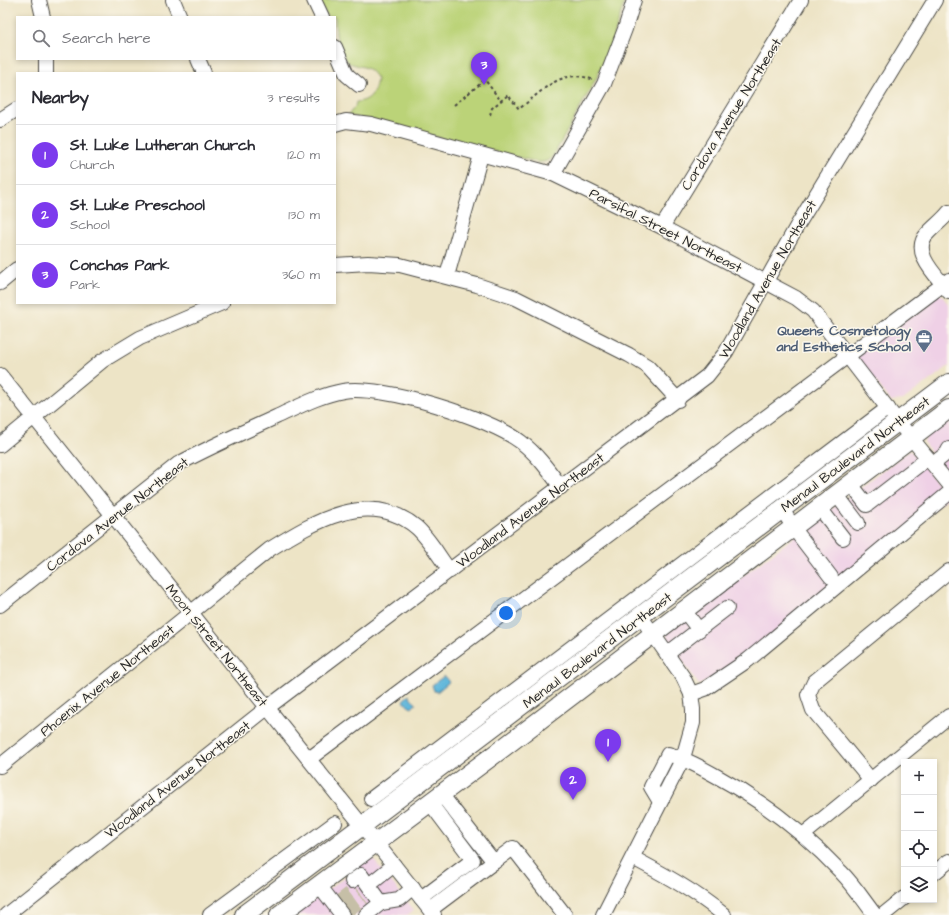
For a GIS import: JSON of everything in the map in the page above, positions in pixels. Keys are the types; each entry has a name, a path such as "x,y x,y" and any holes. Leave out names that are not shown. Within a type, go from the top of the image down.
{"main road":[{"name":"Menaul Boulevard Northeast","path":"244,915 362,826 486,723 641,617 781,508 899,423 949,383"},
{"name":"Menaul Boulevard Northeast","path":"285,913 336,903 376,843 949,409"}],"street":[{"path":"39,0 43,16"},
{"path":"173,0 180,16"},
{"path":"314,0 322,16"},
{"path":"553,174 604,84 634,0"},
{"name":"Cordova Avenue Northeast","path":"662,227 801,0"},
{"name":"Woodland Avenue Northeast","path":"6,915 267,708 678,400 714,369 766,282 797,226 935,0"},
{"path":"336,49 347,75 359,85"},
{"path":"46,60 46,72"},
{"path":"198,60 204,72"},
{"path":"0,120 16,110"},
{"name":"Parsifal Street Northeast","path":"340,122 371,124 553,174 662,227 796,298 813,311 899,423 949,484"},
{"path":"447,276 481,154"},
{"path":"308,759 848,356 947,286 924,258 922,245 928,234 949,212"},
{"path":"336,265 368,263 400,265 447,276 516,298 629,355 647,366 678,400"},
{"path":"0,283 16,270"},
{"path":"0,445 102,361 140,338 220,304"},
{"name":"Moon Street Northeast","path":"0,375 432,913"},
{"name":"Cordova Avenue Northeast","path":"0,605 178,464 205,449 319,397 344,391 376,391 446,408 503,431 520,441 535,454 561,487"},
{"path":"371,799 486,723 888,408"},
{"path":"850,483 867,505 931,461 948,452"},
{"path":"691,694 706,689 748,660 949,493"},
{"path":"836,494 858,523"},
{"path":"819,507 843,538"},
{"name":"Phoenix Avenue Northeast","path":"0,766 270,549 298,532 348,511 366,508 383,510 401,516 417,528 450,571"},
{"path":"781,508 793,527 831,577"},
{"path":"871,780 813,710 808,695 814,682 949,571"},
{"path":"666,654 727,608"},
{"path":"683,610 699,630"},
{"path":"604,915 683,758 693,723 694,709 691,694 683,677 641,617"},
{"path":"803,835 949,716"},
{"path":"486,723 503,748"},
{"path":"683,758 733,785 769,808 803,835 842,873 876,915"},
{"path":"435,798 494,862"},
{"path":"366,915 382,903 399,900 417,894 473,860 435,798"},
{"path":"210,915 335,823"},
{"path":"432,913 513,848 565,915"},
{"path":"633,858 703,898 724,915"},
{"path":"937,871 949,861"},
{"path":"382,903 364,887 394,865"},
{"path":"883,915 901,900"}],"path":[{"path":"490,115 492,108 508,95 519,109 560,78 572,75 582,76 594,80"},
{"path":"454,105 484,80 501,101"}],"shaded area":[{"path":"938,291 949,305 949,366 903,400 891,401 854,354"},
{"path":"949,421 949,475 924,443 926,436"},
{"path":"909,451 912,452 949,497 749,662 699,685 667,637 667,633"},
{"path":"369,859 373,859 414,910 407,915 294,915"}],"green space":[{"path":"319,0 625,0 614,36 597,77 555,153 551,158 543,162 537,162 348,115 355,107 356,102 369,98 375,88 377,79 368,69 349,63 339,47 336,30 336,16 327,16"}],"water":[{"path":"444,676 449,682 437,692 434,691 432,685"},
{"path":"409,695 416,704 412,708 403,700"}],"tunnel":[{"path":"339,902 357,888"},
{"path":"346,911 364,898"}],"place":[{"name":"Conchas Park","path":"484,85"},
{"name":"Queens Cosmetology and Esthetics School","path":"924,353"},
{"name":"St. Luke Lutheran Church","path":"608,762"},
{"name":"St. Luke Preschool","path":"573,800"}]}
